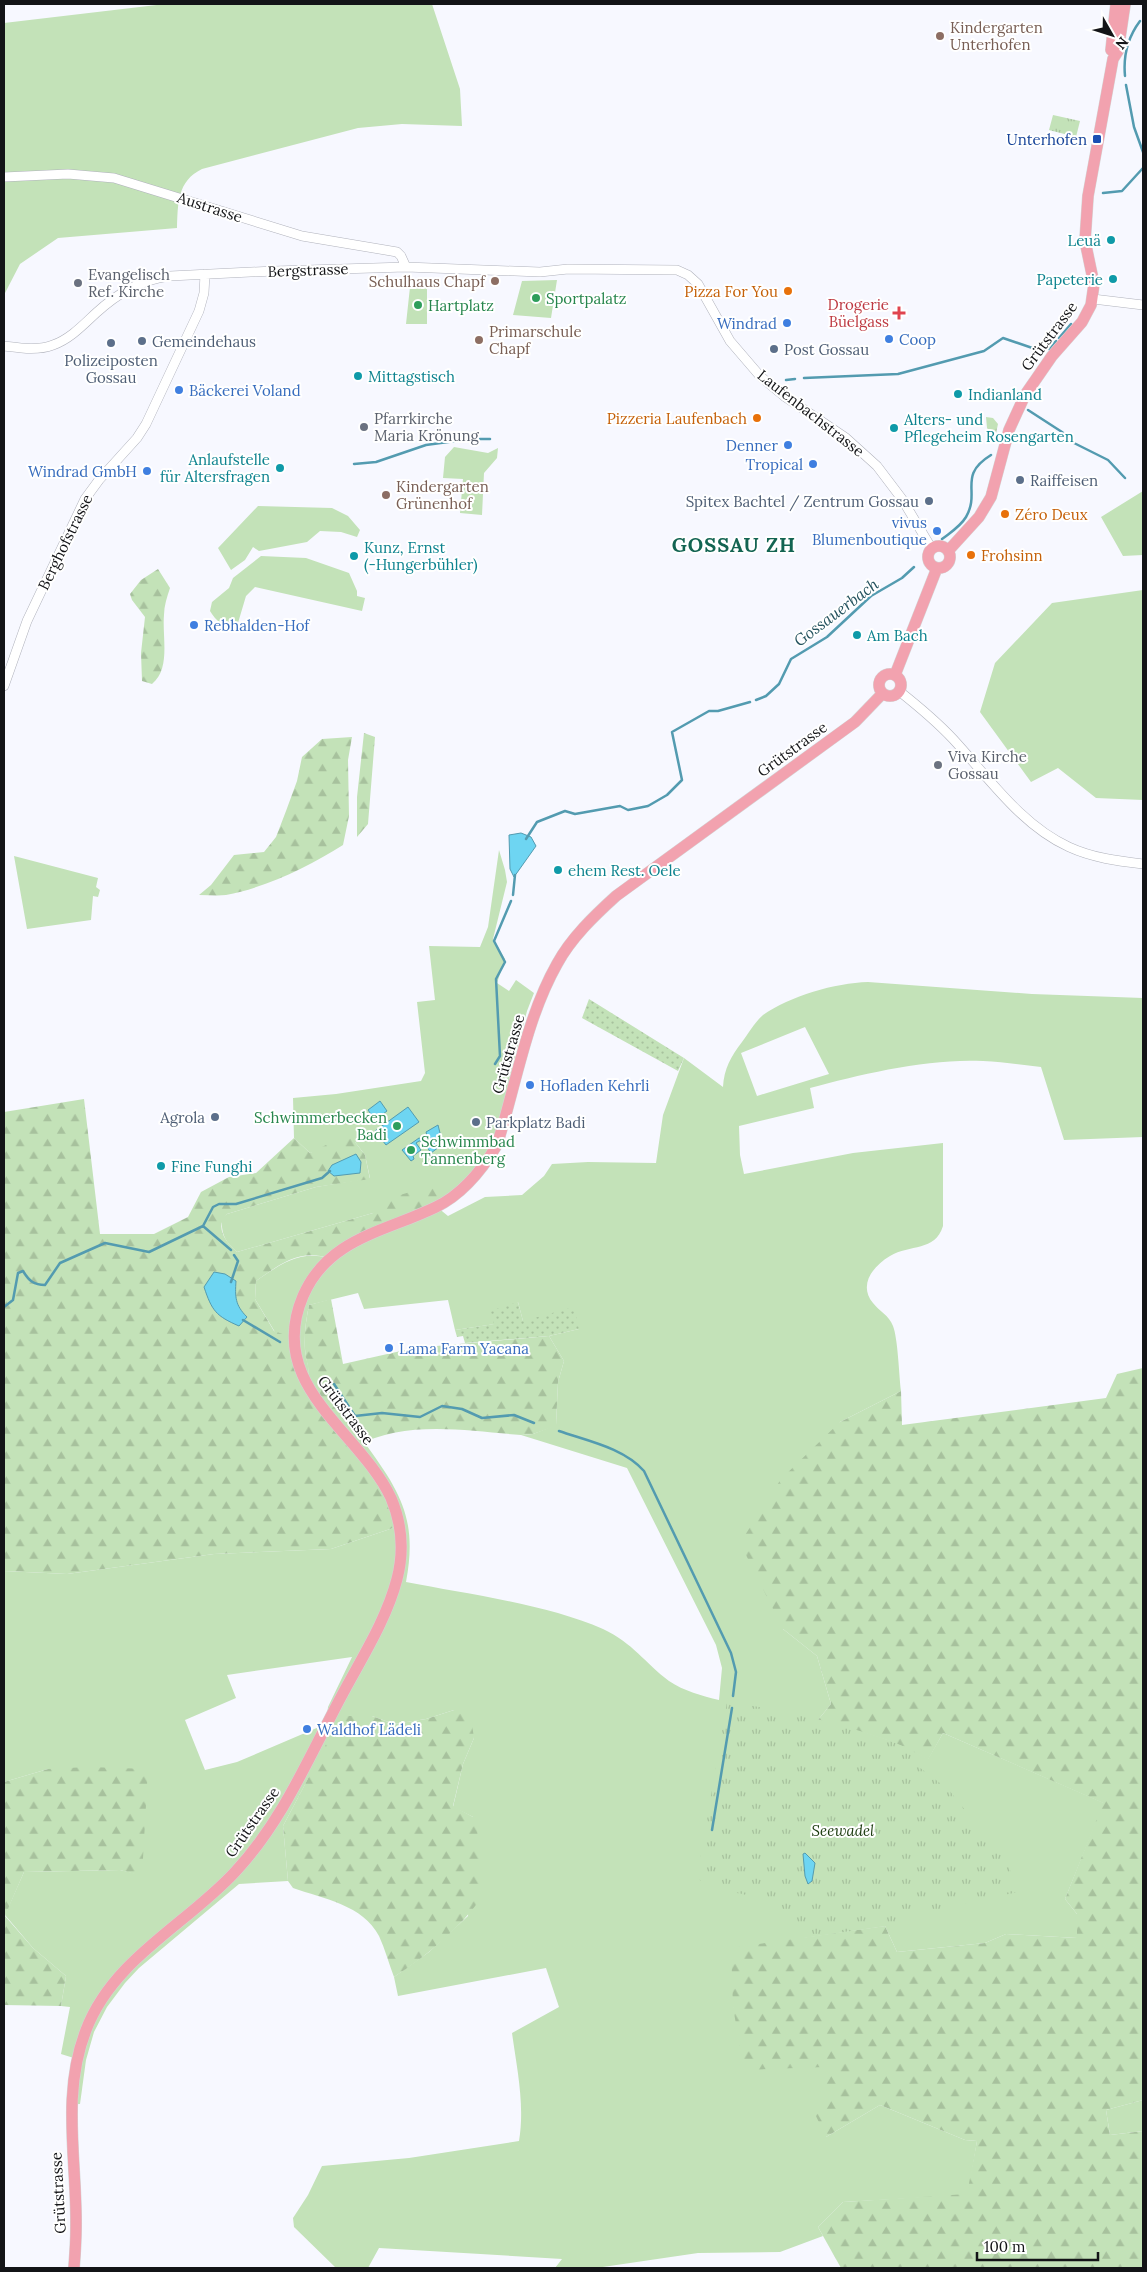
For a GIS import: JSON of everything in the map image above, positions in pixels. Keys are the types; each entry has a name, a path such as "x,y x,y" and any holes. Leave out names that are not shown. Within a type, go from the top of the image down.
{"main road":[{"name":"Grütstrasse","path":"1113,59 1111,49 1116,4"},
{"name":"Grütstrasse","path":"948,551 978,517 991,497 1011,424 1029,388 1052,356 1082,322 1092,299 1094,284 1085,241 1087,203 1091,172 1113,59 1118,51 1125,4"},
{"path":"940,546 948,551 950,558 947,565 937,568 929,560 932,549 940,546"},
{"path":"895,675 937,568"},
{"path":"884,675 895,675 901,682 899,691 891,696 882,694 879,688 879,680 884,675"},
{"name":"Grütstrasse","path":"74,2268 76,2227 71,2142 71,2104 77,2059 90,2020 115,1980 132,1962 217,1891 246,1860 274,1822 380,1622 397,1580 400,1563 400,1535 396,1512 390,1496 378,1477 327,1415 307,1385 300,1370 296,1353 295,1329 301,1301 308,1286 330,1258 376,1230 437,1207 468,1184 486,1164 497,1145 535,1014 547,984 557,963 573,940 593,917 616,896 855,722 882,694"}],"street":[{"name":"Austrasse","path":"4,177 68,174 114,178 302,236 397,252 402,256 406,268"},
{"name":"Bergstrasse","path":"4,346 34,348 54,345 70,336 112,299 131,288 155,278 205,274 406,268 534,272 568,269 668,268 681,271 691,277"},
{"name":"Berghofstrasse","path":"4,686 27,622 85,499 99,480 132,444 146,424 199,311 205,274"},
{"name":"Laufenbachstrasse","path":"691,277 709,301 730,341 760,376 784,396 846,438 877,466 902,499 932,549"},
{"path":"1092,299 1143,305"},
{"path":"899,691 946,732 1021,814 1049,836 1092,856 1114,861 1143,864"}],"green space":[{"path":"165,4 432,4 460,89 462,126 402,124 358,128 202,169 188,180 180,194 177,228 58,238 20,264 4,295 4,23"},
{"path":"1053,115 1080,121 1076,137 1049,130"},
{"name":"Sportpalatz","path":"557,280 551,318 513,315 522,281"},
{"name":"Hartplatz","path":"410,287 427,287 427,324 406,324"},
{"path":"986,417 993,418 998,424 995,438 987,428"},
{"path":"454,447 488,453 498,448 497,458 484,473 482,515 460,513 463,479 443,478 445,457"},
{"path":"1143,491 1143,555 1123,556 1101,517"},
{"path":"258,506 332,508 348,516 360,530 357,537 341,532 320,531 307,542 259,551 253,547 245,560 231,570 218,548"},
{"path":"261,556 306,558 349,573 357,591 357,596 365,598 362,611 255,587 246,596 235,633 221,624 212,614 210,611 212,602 229,588 233,578"},
{"path":"158,569 170,588 164,612 164,661 158,678 152,684 142,681 141,653 145,617 132,600 130,594 141,580"},
{"path":"1143,590 1143,800 1096,798 1058,768 1031,782 980,712 995,663 1052,603"},
{"path":"364,733 375,737 368,824 357,837 357,797"},
{"path":"352,737 348,760 349,816 343,845 316,861 271,882 226,895 199,895 211,885 234,855 264,852 276,837 297,781 302,757 322,739"},
{"path":"499,850 507,882 493,939 505,959 497,983 509,991 516,980 534,993 527,1011 509,1080 497,1145 456,1194 373,1213 237,1252 229,1244 223,1233 222,1218 227,1214 316,1187 370,1178 365,1155 355,1142 310,1153 294,1138 293,1098 336,1094 421,1081 425,1073 417,1002 435,1000 429,946 480,947 488,927"},
{"path":"14,856 98,878 96,887 100,890 98,897 93,896 91,920 27,929"},
{"path":"868,982 1032,994 1143,998 1143,1137 1064,1140 1041,1067 983,1061 941,1062 896,1068 810,1088 814,1108 739,1126 740,1155 744,1174 853,1153 943,1143 943,1226 939,1234 928,1244 898,1252 884,1260 869,1276 867,1283 869,1296 875,1306 889,1319 895,1332 901,1391 840,1422 783,1629 817,1656 831,1704 818,1720 888,1740 928,1759 943,1733 1104,1803 1065,1899 1077,1914 1077,1938 1006,1934 985,1943 897,1952 885,1926 803,1938 734,1983 733,2007 825,2067 826,2137 880,2105 965,2140 977,2141 968,2195 843,2202 818,2227 823,2236 780,2252 698,2253 596,2268 555,2268 562,2259 379,2248 368,2268 336,2268 294,2227 293,2218 308,2195 322,2166 409,2158 519,2141 521,2100 512,2033 559,2007 546,1968 398,1996 394,1977 429,1952 468,1916 473,1817 453,1807 463,1764 474,1738 454,1710 426,1719 394,1724 372,1716 309,1777 283,1826 288,1881 239,1884 139,1968 107,2007 94,2032 86,2060 80,2104 71,2104 77,2059 61,2054 70,2007 61,2006 66,1976 33,1948 5,1915 24,1872 120,1870 142,1875 48,1769 4,1782 4,1571 67,1574 214,1554 331,1549 399,1526 355,1448 364,1442 396,1491 403,1507 410,1540 406,1582 532,1606 581,1620 603,1629 623,1641 675,1685 693,1693 719,1700 722,1668 716,1645 627,1468 521,1435 533,1434 556,1425 558,1382 564,1361 549,1336 579,1329 523,1321 518,1302 495,1324 455,1330 448,1300 364,1309 358,1293 309,1305 305,1338 309,1370 307,1385 255,1299 256,1281 282,1264 299,1257 319,1256 330,1258 437,1207 448,1216 485,1197 522,1195 544,1176 552,1164 588,1162 656,1163 663,1115 684,1058 723,1087 725,1074 731,1058 763,1015 799,996 855,983","holes":["805,1027 829,1074 757,1096 741,1053","352,1657 328,1707 326,1724 237,1762 205,1770 185,1720 236,1698 227,1675"]},
{"path":"589,999 684,1058 678,1071 582,1018"},
{"path":"84,1099 100,1234 154,1234 188,1217 201,1192 229,1177 256,1173 294,1138 310,1153 356,1130 355,1142 365,1155 370,1179 316,1187 227,1214 222,1224 223,1234 237,1252 373,1213 377,1202 433,1185 442,1192 446,1201 330,1258 308,1255 299,1257 282,1264 256,1281 255,1299 274,1331 294,1338 307,1384 308,1370 305,1338 309,1305 331,1299 343,1364 414,1348 549,1336 564,1361 558,1382 556,1426 533,1434 521,1435 458,1430 415,1430 374,1438 355,1447 378,1477 399,1526 331,1549 214,1554 67,1574 4,1571 4,1112"},
{"path":"518,1302 523,1321 574,1307 579,1329 549,1336 465,1343 463,1336 457,1337 455,1330 494,1324 490,1311"},
{"path":"1143,1368 1143,2100 1106,2110 1110,2135 1143,2131 1143,2268 841,2268 818,2227 843,2202 967,2194 977,2141 965,2140 880,2105 826,2137 815,2114 825,2100 825,2067 744,2070 733,2007 731,1948 885,1926 897,1952 985,1943 1006,1934 1077,1938 1077,1914 1065,1899 1103,1803 943,1733 928,1760 902,1746 818,1720 831,1704 817,1656 783,1629 740,1543 781,1479 840,1422 901,1391 902,1425 1106,1398 1117,1374"},
{"name":"Seewadel","path":"727,1702 822,1720 913,1750 919,1767 949,1790 1008,1864 1018,1892 953,1906 885,1926 803,1938 791,1913 743,1894 712,1889 697,1878"},
{"path":"454,1710 470,1711 474,1738 463,1764 453,1806 473,1817 477,1826 482,1897 442,1941 394,1977 379,1936 372,1925 363,1917 353,1910 330,1900 293,1888 288,1881 283,1826 341,1716 372,1716 394,1724 426,1719"},
{"path":"88,1767 148,1769 142,1876 120,1870 24,1872 5,1916 33,1948 66,1976 61,2006 4,2005 4,1782 48,1769"},
{"path":"1143,2100 1143,2131 1110,2135 1106,2110"}],"water":[{"path":"521,833 531,837 536,846 514,877 510,869 509,835"},
{"path":"380,1101 387,1111 375,1120 368,1110"},
{"name":"Schwimmerbecken Badi","path":"408,1107 419,1122 386,1145 375,1131"},
{"path":"438,1125 441,1137 437,1138 439,1147 431,1153 423,1141 419,1141 416,1143 421,1150 413,1156 414,1159 411,1161 402,1150 419,1138 426,1141 428,1139 426,1132"},
{"path":"356,1154 361,1162 360,1173 334,1176 328,1171 332,1165"},
{"path":"214,1272 225,1274 236,1281 237,1300 240,1309 247,1317 239,1326 220,1316 210,1302 204,1287"},
{"path":"805,1853 815,1863 812,1881 808,1884 805,1876 803,1854"}],"waterway":[{"name":"Gossauerbach","path":"1125,76 1127,47 1132,33 1140,21"},
{"name":"Gossauerbach","path":"1126,85 1134,127 1143,152"},
{"name":"Gossauerbach","path":"1103,193 1122,191 1143,168"},
{"name":"Gossauerbach","path":"1059,338 1071,324"},
{"path":"804,378 898,374 984,351 1003,338 1044,352"},
{"name":"Gossauerbach","path":"1049,349 1056,341"},
{"path":"786,380 795,379"},
{"path":"1028,410 1062,432 1072,442 1108,460 1125,478"},
{"path":"354,464 376,462 426,445 470,439 490,439"},
{"name":"Gossauerbach","path":"942,539 964,521 970,508 972,477 981,463 991,455"},
{"name":"Gossauerbach","path":"756,700 766,696 779,684 791,659 827,637 871,596 902,578 914,567"},
{"name":"Gossauerbach","path":"526,839 537,822 565,811 575,814 620,806 628,810 648,806 667,795 682,780 672,732 709,711 718,711 750,702"},
{"name":"Gossauerbach","path":"513,895 515,875"},
{"name":"Gossauerbach","path":"495,1064 500,1056 496,979 505,962 494,941 511,901"},
{"name":"Gossauerbach","path":"4,1307 13,1300 18,1273 23,1271 32,1282 45,1285 60,1263 105,1243 149,1252 203,1226 213,1207 219,1204 236,1204 322,1178 330,1171"},
{"path":"203,1226 231,1250"},
{"path":"231,1282 238,1261 234,1255"},
{"path":"243,1320 280,1342"},
{"path":"334,1384 355,1416 382,1413 420,1417 442,1406 462,1409 482,1418 514,1415 534,1423"},
{"path":"559,1431 616,1451 636,1463 644,1471 731,1653 736,1672 733,1696"},
{"path":"712,1830 732,1708"}],"place":[{"name":"Kindergarten Unterhofen","path":"940,36"},
{"name":"Unterhofen","path":"1097,139"},
{"name":"Leuä","path":"1111,240"},
{"name":"Papeterie","path":"1113,279"},
{"name":"Schulhaus Chapf","path":"495,281"},
{"name":"Evangelisch Ref. Kirche","path":"78,283"},
{"name":"Pizza For You","path":"788,291"},
{"name":"Sportpalatz","path":"536,298"},
{"name":"Hartplatz","path":"418,305"},
{"name":"Drogerie Büelgass","path":"899,313"},
{"name":"Windrad","path":"787,323"},
{"name":"Coop","path":"889,339"},
{"name":"Primarschule Chapf","path":"479,340"},
{"name":"Gemeindehaus","path":"142,341"},
{"name":"Polizeiposten Gossau","path":"111,343"},
{"name":"Post Gossau","path":"774,349"},
{"name":"Mittagstisch","path":"358,376"},
{"name":"Bäckerei Voland","path":"179,390"},
{"name":"Indianland","path":"958,394"},
{"name":"Pizzeria Laufenbach","path":"757,418"},
{"name":"Pfarrkirche Maria Krönung","path":"364,427"},
{"name":"Alters- und Pflegeheim Rosengarten","path":"894,428"},
{"name":"Denner","path":"788,445"},
{"name":"Tropical","path":"813,464"},
{"name":"Anlaufstelle für Altersfragen","path":"280,468"},
{"name":"Windrad GmbH","path":"147,471"},
{"name":"Raiffeisen","path":"1020,480"},
{"name":"Kindergarten Grünenhof","path":"386,495"},
{"name":"Spitex Bachtel / Zentrum Gossau","path":"929,501"},
{"name":"Zéro Deux","path":"1005,514"},
{"name":"vivus Blumenboutique","path":"937,531"},
{"name":"Frohsinn","path":"971,555"},
{"name":"Kunz, Ernst (-Hungerbühler)","path":"354,556"},
{"name":"Rebhalden-Hof","path":"194,625"},
{"name":"Am Bach","path":"857,635"},
{"name":"Viva Kirche Gossau","path":"938,765"},
{"name":"ehem Rest. Oele","path":"558,870"},
{"name":"Hofladen Kehrli","path":"530,1085"},
{"name":"Agrola","path":"215,1117"},
{"name":"Parkplatz Badi","path":"476,1122"},
{"name":"Schwimmerbecken Badi","path":"397,1126"},
{"name":"Schwimmbad Tannenberg","path":"411,1150"},
{"name":"Fine Funghi","path":"161,1166"},
{"name":"Lama Farm Yacana","path":"389,1348"},
{"name":"Waldhof Lädeli","path":"307,1729"}],"district":[{"name":"GOSSAU ZH","path":"734,544"}]}
